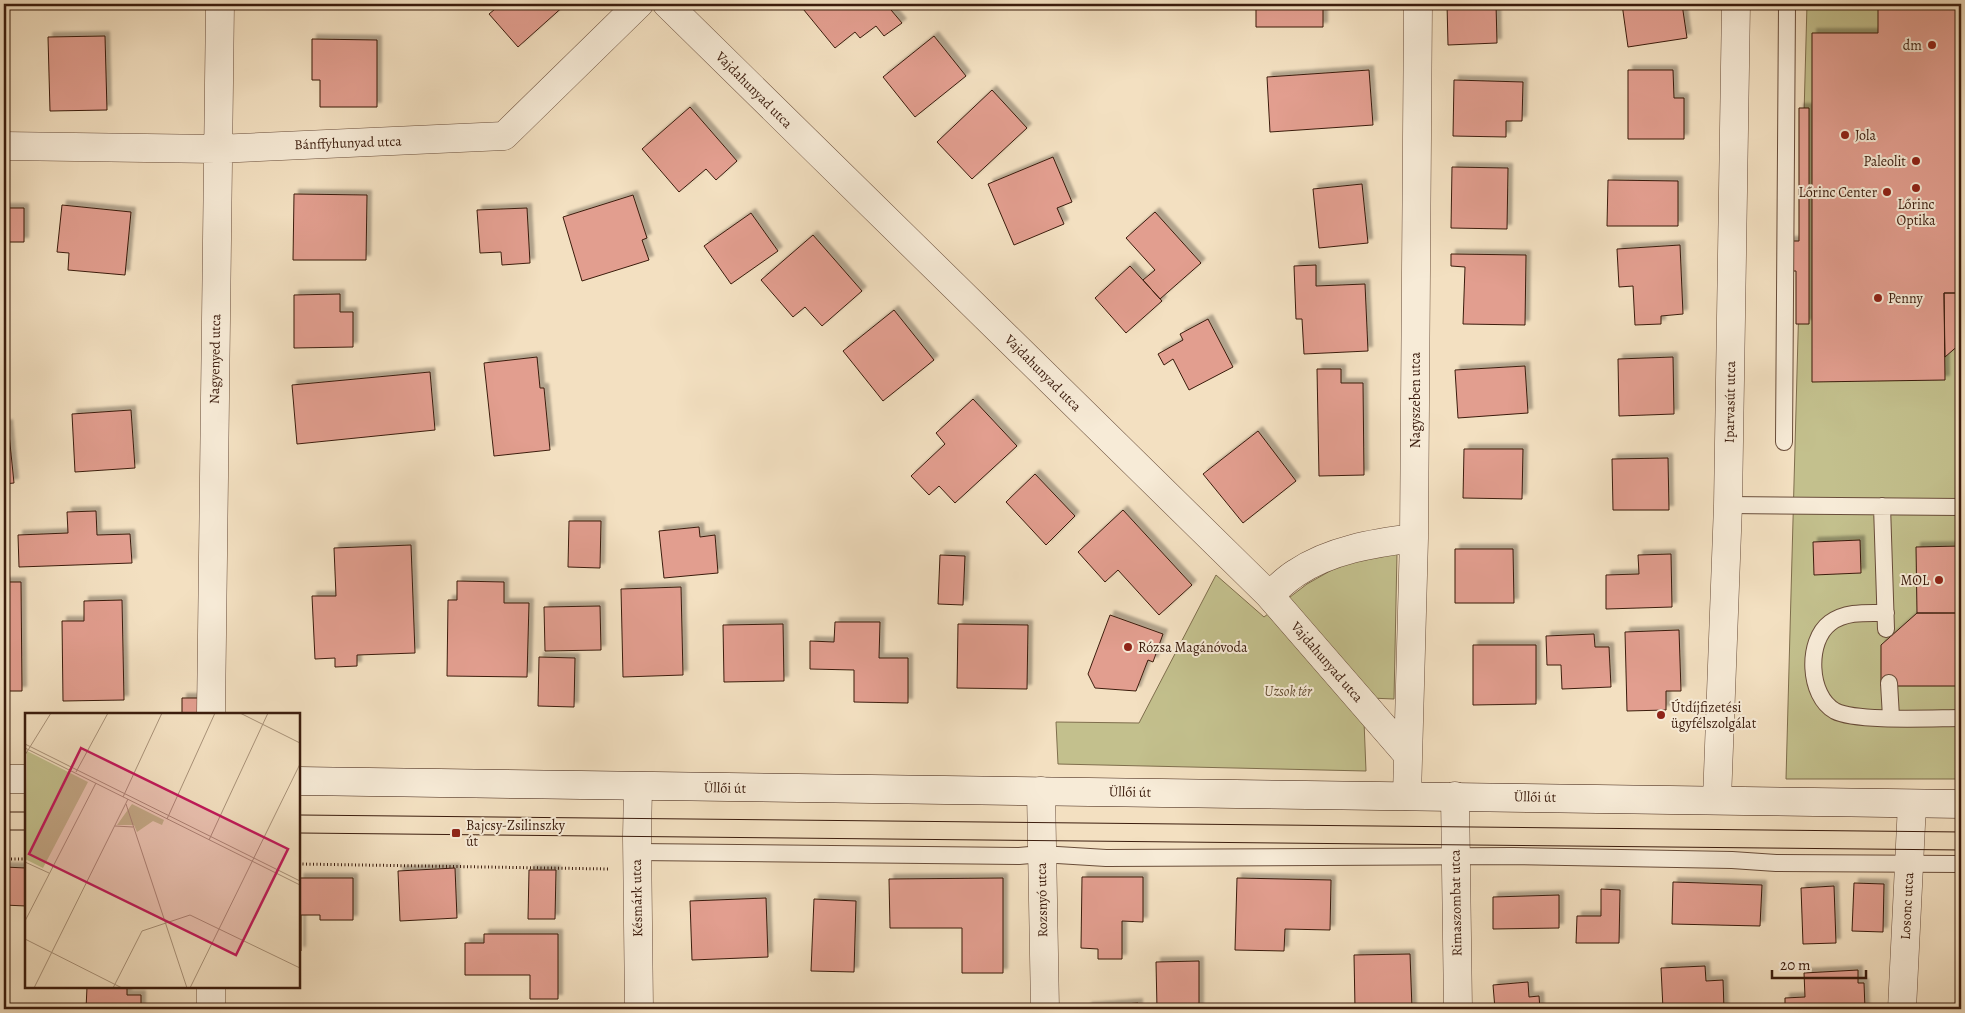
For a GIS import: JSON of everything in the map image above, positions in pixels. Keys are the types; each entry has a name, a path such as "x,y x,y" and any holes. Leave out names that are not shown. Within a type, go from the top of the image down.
{"street":[{"name":"Nagyenyed utca","path":"211,713 216,149 220,4"},
{"name":"Bánffyhunyad utca","path":"4,146 216,149 504,136 639,4"},
{"name":"Vajdahunyad utca","path":"667,4 1269,595 1407,754"},
{"name":"Nagyszeben utca","path":"1407,796 1414,538 1418,4"},
{"name":"Iparvasút utca","path":"1717,800 1728,505 1736,4"},
{"path":"1269,595 1296,573 1329,556 1374,543 1414,538"},
{"path":"4,779 25,779"},
{"name":"Üllői út","path":"300,782 1961,804"},
{"name":"Késmárk utca","path":"638,787 639,1009"},
{"name":"Rozsnyó utca","path":"1040,791 1045,1009"},
{"name":"Rimaszombat utca","path":"1455,796 1458,1009"},
{"name":"Losonc utca","path":"1902,1009 1912,804"},
{"path":"211,988 211,1009"}],"lane":[{"path":"1784,442 1786,4"},
{"path":"1728,505 1961,506"},
{"path":"1882,506 1886,621 1844,616 1828,624 1817,640 1814,651 1814,667 1819,692 1835,710 1854,716 1961,718"},
{"path":"1889,683 1891,717"},
{"path":"637,861 1041,854 1106,858 1456,858 1513,856 1732,860 1776,863 1961,864"}],"path":[{"path":"4,859 25,859"},
{"path":"300,864 637,861"}],"green space":[{"path":"1807,4 1961,4 1961,779 1786,779"},
{"name":"Uzsok tér","path":"1397,553 1394,699 1370,698 1364,721 1366,771 1058,764 1056,722 1139,723 1216,575 1264,617 1307,584 1353,558"}],"building":[{"path":"499,4 566,4 518,47 489,14"},
{"path":"799,4 886,4 902,23 884,36 876,26 860,38 855,32 835,48"},
{"path":"1256,4 1323,4 1323,27 1256,27"},
{"path":"1447,4 1496,4 1497,43 1448,45"},
{"path":"1622,4 1682,4 1687,38 1628,47"},
{"name":"Lőrinc Center","path":"1878,4 1961,4 1961,293 1944,293 1945,380 1812,382 1812,33 1878,33"},
{"path":"105,36 107,110 50,111 48,37"},
{"path":"934,36 966,76 915,117 883,77"},
{"path":"312,39 377,40 377,107 320,107 320,80 312,80"},
{"path":"1369,70 1373,125 1270,132 1267,77"},
{"path":"1628,70 1673,70 1674,98 1684,98 1684,139 1628,139"},
{"path":"1454,80 1523,82 1522,121 1506,121 1506,137 1453,136"},
{"path":"992,90 1027,128 972,179 937,142"},
{"path":"690,107 737,161 716,180 706,169 679,192 642,149"},
{"path":"1799,108 1809,108 1809,324 1796,324 1796,271 1778,271 1778,241 1799,241"},
{"path":"1053,157 1072,202 1057,208 1064,224 1014,245 988,184"},
{"path":"1452,167 1508,168 1507,229 1451,228"},
{"path":"1608,180 1678,181 1678,226 1607,226"},
{"path":"1362,184 1368,243 1319,248 1313,189"},
{"path":"294,194 367,195 366,260 293,260"},
{"path":"633,195 647,238 642,240 649,260 582,281 563,217"},
{"path":"62,205 131,212 125,275 68,270 69,253 57,252"},
{"path":"4,208 24,208 24,242 4,242"},
{"path":"527,208 530,263 502,265 501,252 480,253 477,210"},
{"path":"1155,212 1201,263 1160,299 1143,280 1155,270 1126,238"},
{"path":"751,213 778,251 731,284 704,246"},
{"path":"813,235 862,291 822,326 805,307 793,317 761,280"},
{"path":"1680,245 1683,314 1661,316 1661,324 1635,325 1633,286 1619,287 1617,249"},
{"path":"1451,254 1526,255 1525,325 1463,324 1465,267 1451,266"},
{"path":"1316,265 1316,286 1365,284 1368,351 1304,354 1302,319 1296,319 1294,266"},
{"path":"1130,266 1162,301 1126,333 1095,298"},
{"path":"1944,293 1961,293 1961,343 1945,357"},
{"path":"340,294 340,312 353,312 353,347 294,348 294,295"},
{"path":"894,310 934,360 883,401 843,351"},
{"path":"1208,319 1233,367 1189,390 1173,359 1164,365 1158,354 1183,340 1180,334"},
{"path":"537,357 540,388 544,388 550,450 494,456 484,363"},
{"path":"1673,357 1674,414 1619,416 1618,359"},
{"path":"1525,366 1528,413 1458,418 1455,370"},
{"path":"1317,369 1341,369 1341,383 1363,383 1364,475 1319,476"},
{"path":"430,372 435,430 297,444 292,385"},
{"path":"973,399 1017,446 955,503 939,486 929,495 911,476 945,444 936,433"},
{"path":"131,410 135,468 75,472 72,414"},
{"path":"8,424 14,483 4,484 4,425"},
{"path":"1258,431 1296,481 1243,523 1203,474"},
{"path":"1464,449 1523,449 1522,499 1463,498"},
{"path":"1668,458 1669,510 1613,510 1612,459"},
{"path":"1035,474 1075,516 1046,545 1006,502"},
{"path":"1123,510 1192,585 1159,615 1118,570 1105,582 1078,552"},
{"path":"96,511 97,535 130,534 132,563 19,567 18,535 68,533 67,512"},
{"path":"569,521 601,521 600,568 568,567"},
{"path":"699,527 700,537 715,535 718,573 664,578 659,531"},
{"path":"1860,540 1861,573 1814,575 1813,542"},
{"path":"411,545 415,653 357,655 357,666 335,667 335,658 315,659 312,596 336,596 334,548"},
{"name":"MOL","path":"1961,546 1961,613 1917,613 1916,547"},
{"path":"1455,549 1513,549 1514,603 1455,603"},
{"path":"1671,554 1672,607 1606,609 1606,575 1639,574 1638,555"},
{"path":"940,555 965,556 963,605 938,604"},
{"path":"457,581 504,582 504,603 529,603 527,677 447,676 448,600 457,600"},
{"path":"4,582 21,582 22,691 4,691"},
{"path":"681,587 683,675 623,677 621,589"},
{"path":"122,600 124,700 63,701 62,621 84,621 84,601"},
{"path":"600,606 601,650 545,651 544,607"},
{"path":"1917,613 1961,613 1961,686 1881,686 1881,645"},
{"name":"Rózsa Magánóvoda","path":"1110,615 1163,634 1153,662 1148,660 1136,691 1095,688 1088,674"},
{"path":"835,622 880,622 879,658 908,658 908,703 854,702 854,670 810,669 810,641 834,642"},
{"path":"783,624 784,681 724,682 723,625"},
{"path":"958,624 1028,625 1027,689 957,688"},
{"path":"1679,630 1681,691 1666,691 1666,710 1627,711 1625,632"},
{"path":"1594,634 1595,647 1609,647 1611,687 1562,689 1561,665 1547,665 1546,636"},
{"path":"1473,645 1536,645 1536,704 1473,705"},
{"path":"539,657 575,658 574,707 538,706"},
{"path":"182,698 200,698 200,713 182,713"},
{"path":"4,867 25,868 25,906 4,905"},
{"path":"455,868 457,918 400,921 398,871"},
{"path":"529,870 556,870 555,919 528,919"},
{"path":"1082,877 1143,877 1143,922 1122,921 1122,959 1098,959 1098,949 1081,948"},
{"path":"300,878 353,878 353,920 320,920 320,915 301,915 301,951"},
{"path":"1003,878 1003,973 962,973 962,928 890,928 889,879"},
{"path":"1237,878 1331,880 1330,930 1285,929 1284,951 1235,950"},
{"path":"1673,882 1762,885 1760,926 1672,924"},
{"path":"1854,883 1884,884 1883,932 1852,931"},
{"path":"1834,886 1836,943 1803,944 1801,888"},
{"path":"1601,889 1620,890 1619,943 1576,943 1577,916 1601,916"},
{"path":"1559,895 1559,928 1493,929 1493,897"},
{"path":"766,898 768,957 692,960 690,901"},
{"path":"814,899 856,901 854,972 811,971"},
{"path":"484,934 558,934 558,999 530,999 530,975 465,975 465,943 484,943"},
{"path":"1410,954 1412,1009 1355,1008 1354,955"},
{"path":"1199,961 1199,1009 1157,1009 1156,962"},
{"path":"1705,966 1706,981 1723,980 1724,1009 1663,1009 1661,968"},
{"path":"1858,970 1858,983 1864,983 1865,1009 1785,1009 1785,998 1805,997 1804,973"},
{"path":"1961,980 1961,1009 1958,1009"},
{"path":"1528,982 1529,997 1539,996 1540,1009 1495,1009 1493,985"},
{"path":"87,988 127,988 127,995 141,995 141,1009 86,1009"},
{"path":"1138,1003 1138,1009 1087,1009 1087,1007"}],"tram line":[{"path":"4,812 25,812"},
{"path":"300,815 1961,832"},
{"path":"4,830 25,830"},
{"path":"300,833 1961,850"}],"place":[{"name":"dm","path":"1932,45"},
{"name":"Jola","path":"1845,135"},
{"name":"Paleolit","path":"1916,161"},
{"name":"Lőrinc Optika","path":"1916,188"},
{"name":"Lőrinc Center","path":"1887,192"},
{"name":"Penny","path":"1878,298"},
{"name":"MOL","path":"1939,580"},
{"name":"Rózsa Magánóvoda","path":"1128,647"},
{"name":"Útdíjfizetési ügyfélszolgálat","path":"1661,715"},
{"name":"Bajcsy-Zsilinszky út","path":"456,833"}]}
